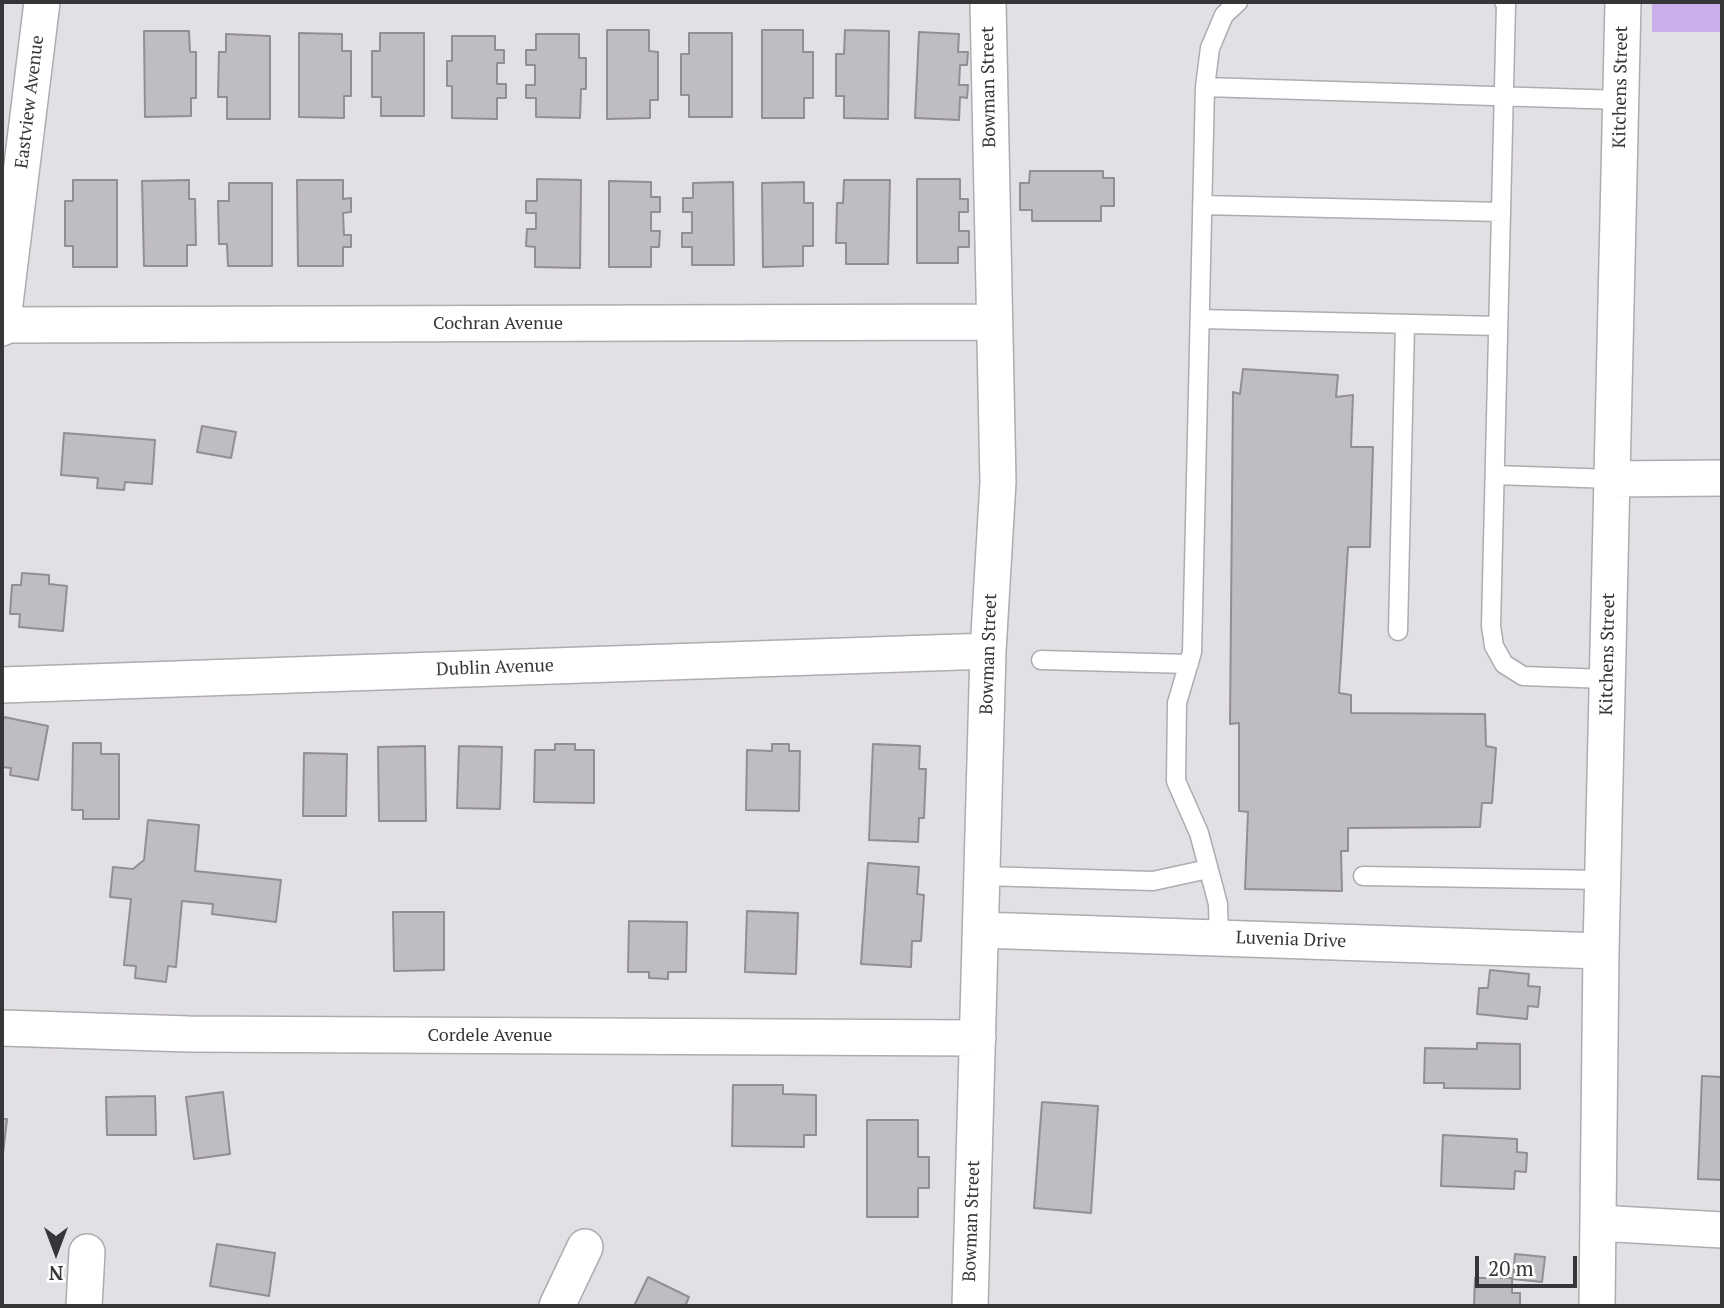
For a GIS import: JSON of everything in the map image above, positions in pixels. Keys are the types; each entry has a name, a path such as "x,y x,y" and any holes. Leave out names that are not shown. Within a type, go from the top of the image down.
{"street":[{"name":"Eastview Avenue","path":"2,327 42,2"},
{"name":"Bowman Street","path":"970,1306 988,651 998,482 988,2"},
{"name":"Kitchens Street","path":"1597,1306 1602,880 1623,2"},
{"name":"Cochran Avenue","path":"2,327 993,322"},
{"path":"1612,479 1722,478"},
{"name":"Dublin Avenue","path":"2,685 988,651"},
{"name":"Luvenia Drive","path":"981,930 1601,951"},
{"name":"Cordele Avenue","path":"2,1028 189,1034 978,1038"},
{"path":"1598,1223 1722,1230"},
{"path":"557,1306 585,1247"},
{"path":"85,1306 87,1252"}],"lane":[{"path":"1219,938 1218,904 1199,834 1176,781 1177,703 1192,652 1205,87 1210,48 1224,15 1238,2"},
{"path":"1504,2 1491,626 1494,646 1504,664 1523,676 1607,679"},
{"path":"1205,87 1620,100"},
{"path":"1202,205 1501,212"},
{"path":"1200,319 1498,326"},
{"path":"1398,631 1405,324"},
{"path":"1494,475 1612,479"},
{"path":"1041,660 1189,664"},
{"path":"982,876 1153,881 1208,869"},
{"path":"1363,876 1602,880"}],"shaded area":[{"path":"1652,2 1722,2 1722,32 1652,32"}],"building":[{"path":"607,30 649,30 649,51 658,52 658,100 650,100 650,118 607,119"},
{"path":"762,30 803,30 803,52 813,52 813,98 804,98 804,118 762,118"},
{"path":"845,30 889,31 888,119 844,118 844,96 836,96 836,54 844,54"},
{"path":"144,31 189,31 190,52 196,52 196,98 191,98 191,116 145,117"},
{"path":"919,32 959,34 958,52 968,52 967,65 960,65 959,85 968,85 967,98 960,97 959,120 915,118"},
{"path":"299,33 342,34 342,51 351,51 351,96 344,96 344,118 299,117"},
{"path":"380,33 424,33 424,116 381,116 381,97 372,97 372,51 380,51"},
{"path":"689,33 732,33 732,117 689,117 689,95 681,95 681,54 689,54"},
{"path":"226,34 270,36 270,119 227,119 227,97 218,97 219,52 226,52"},
{"path":"536,34 579,34 579,58 586,58 586,89 581,89 580,118 536,117 536,98 526,98 526,85 535,85 535,65 526,65 526,50 536,50"},
{"path":"452,36 495,36 495,50 504,50 504,63 497,63 497,84 506,84 506,98 497,98 497,119 452,118 452,86 447,86 447,61 452,61"},
{"path":"1030,171 1103,171 1103,178 1114,178 1114,206 1101,206 1101,221 1032,221 1032,210 1020,210 1020,183 1029,183"},
{"path":"537,179 581,180 580,268 535,267 535,247 526,246 527,229 536,229 536,213 526,213 526,201 537,201"},
{"path":"917,179 960,179 960,199 968,199 968,212 959,212 959,231 969,231 969,247 958,247 958,263 917,263"},
{"path":"73,180 117,180 117,267 73,267 73,246 65,246 65,201 73,201"},
{"path":"189,180 189,199 195,199 196,245 187,245 187,266 144,266 142,181"},
{"path":"297,180 343,180 343,199 351,198 351,212 343,213 344,235 351,235 351,247 343,247 343,266 298,266"},
{"path":"844,180 890,180 888,264 846,264 846,243 836,243 837,203 843,203"},
{"path":"609,181 651,182 651,197 660,197 660,212 651,212 651,231 660,231 659,247 651,247 651,267 609,267"},
{"path":"733,182 734,265 692,265 692,247 682,247 682,233 692,233 692,212 683,212 683,198 693,198 693,183"},
{"path":"804,182 804,203 813,203 813,246 803,246 803,266 763,267 762,183"},
{"path":"229,183 272,183 272,266 228,266 227,244 219,244 218,201 229,201"},
{"path":"1243,369 1338,375 1336,397 1353,395 1351,447 1373,447 1370,547 1348,547 1339,693 1351,695 1351,713 1485,714 1486,746 1496,748 1492,803 1482,803 1480,827 1348,828 1348,851 1341,851 1342,891 1245,889 1248,812 1239,811 1239,723 1230,724 1233,392 1240,394"},
{"path":"202,426 236,432 231,458 197,452"},
{"path":"64,433 155,440 152,484 125,482 124,490 97,488 98,478 61,475"},
{"path":"22,573 49,575 49,584 67,586 63,631 19,627 20,614 10,614 12,585 21,585"},
{"path":"4,717 48,726 38,780 10,775 11,768 2,767"},
{"path":"73,743 101,743 101,754 119,754 119,819 83,819 83,810 72,810"},
{"path":"555,744 575,744 575,750 594,750 594,803 534,802 535,750 555,750"},
{"path":"772,744 789,744 789,751 800,751 799,811 746,810 747,750 772,751"},
{"path":"873,744 920,746 919,769 926,769 924,818 919,818 918,842 869,840"},
{"path":"425,746 426,821 379,821 378,747"},
{"path":"459,746 502,747 500,809 457,808"},
{"path":"304,753 347,754 346,816 303,816"},
{"path":"148,820 199,825 195,871 281,880 276,922 212,914 213,904 182,901 176,967 168,966 166,982 135,978 136,966 124,965 131,899 110,897 113,867 133,869 144,860"},
{"path":"868,863 919,867 917,894 924,895 921,941 912,941 911,967 861,964"},
{"path":"747,911 798,913 796,974 745,972"},
{"path":"393,912 444,912 444,970 394,971"},
{"path":"629,921 687,922 686,972 668,972 668,979 649,978 649,972 628,972"},
{"path":"1490,970 1529,974 1528,986 1540,987 1538,1007 1528,1006 1527,1019 1477,1014 1479,988 1488,988"},
{"path":"1477,1043 1520,1044 1520,1089 1444,1088 1444,1083 1424,1083 1425,1048 1477,1049"},
{"path":"1702,1076 1722,1077 1722,1180 1698,1179"},
{"path":"733,1085 783,1085 783,1094 816,1095 816,1135 804,1135 804,1147 732,1146"},
{"path":"223,1092 230,1154 194,1159 186,1097"},
{"path":"155,1096 156,1135 107,1135 106,1097"},
{"path":"1042,1102 1098,1106 1091,1213 1034,1208"},
{"path":"2,1119 7,1119 2,1162"},
{"path":"867,1120 918,1120 918,1157 929,1157 929,1188 918,1188 918,1217 867,1217"},
{"path":"1443,1135 1517,1139 1517,1152 1527,1153 1526,1172 1515,1171 1514,1189 1441,1186"},
{"path":"217,1244 275,1253 269,1296 210,1286"},
{"path":"1515,1254 1545,1257 1542,1282 1513,1279"},
{"path":"648,1277 689,1297 685,1306 634,1306"},
{"path":"1475,1278 1512,1278 1512,1293 1520,1293 1520,1306 1474,1306"}]}
